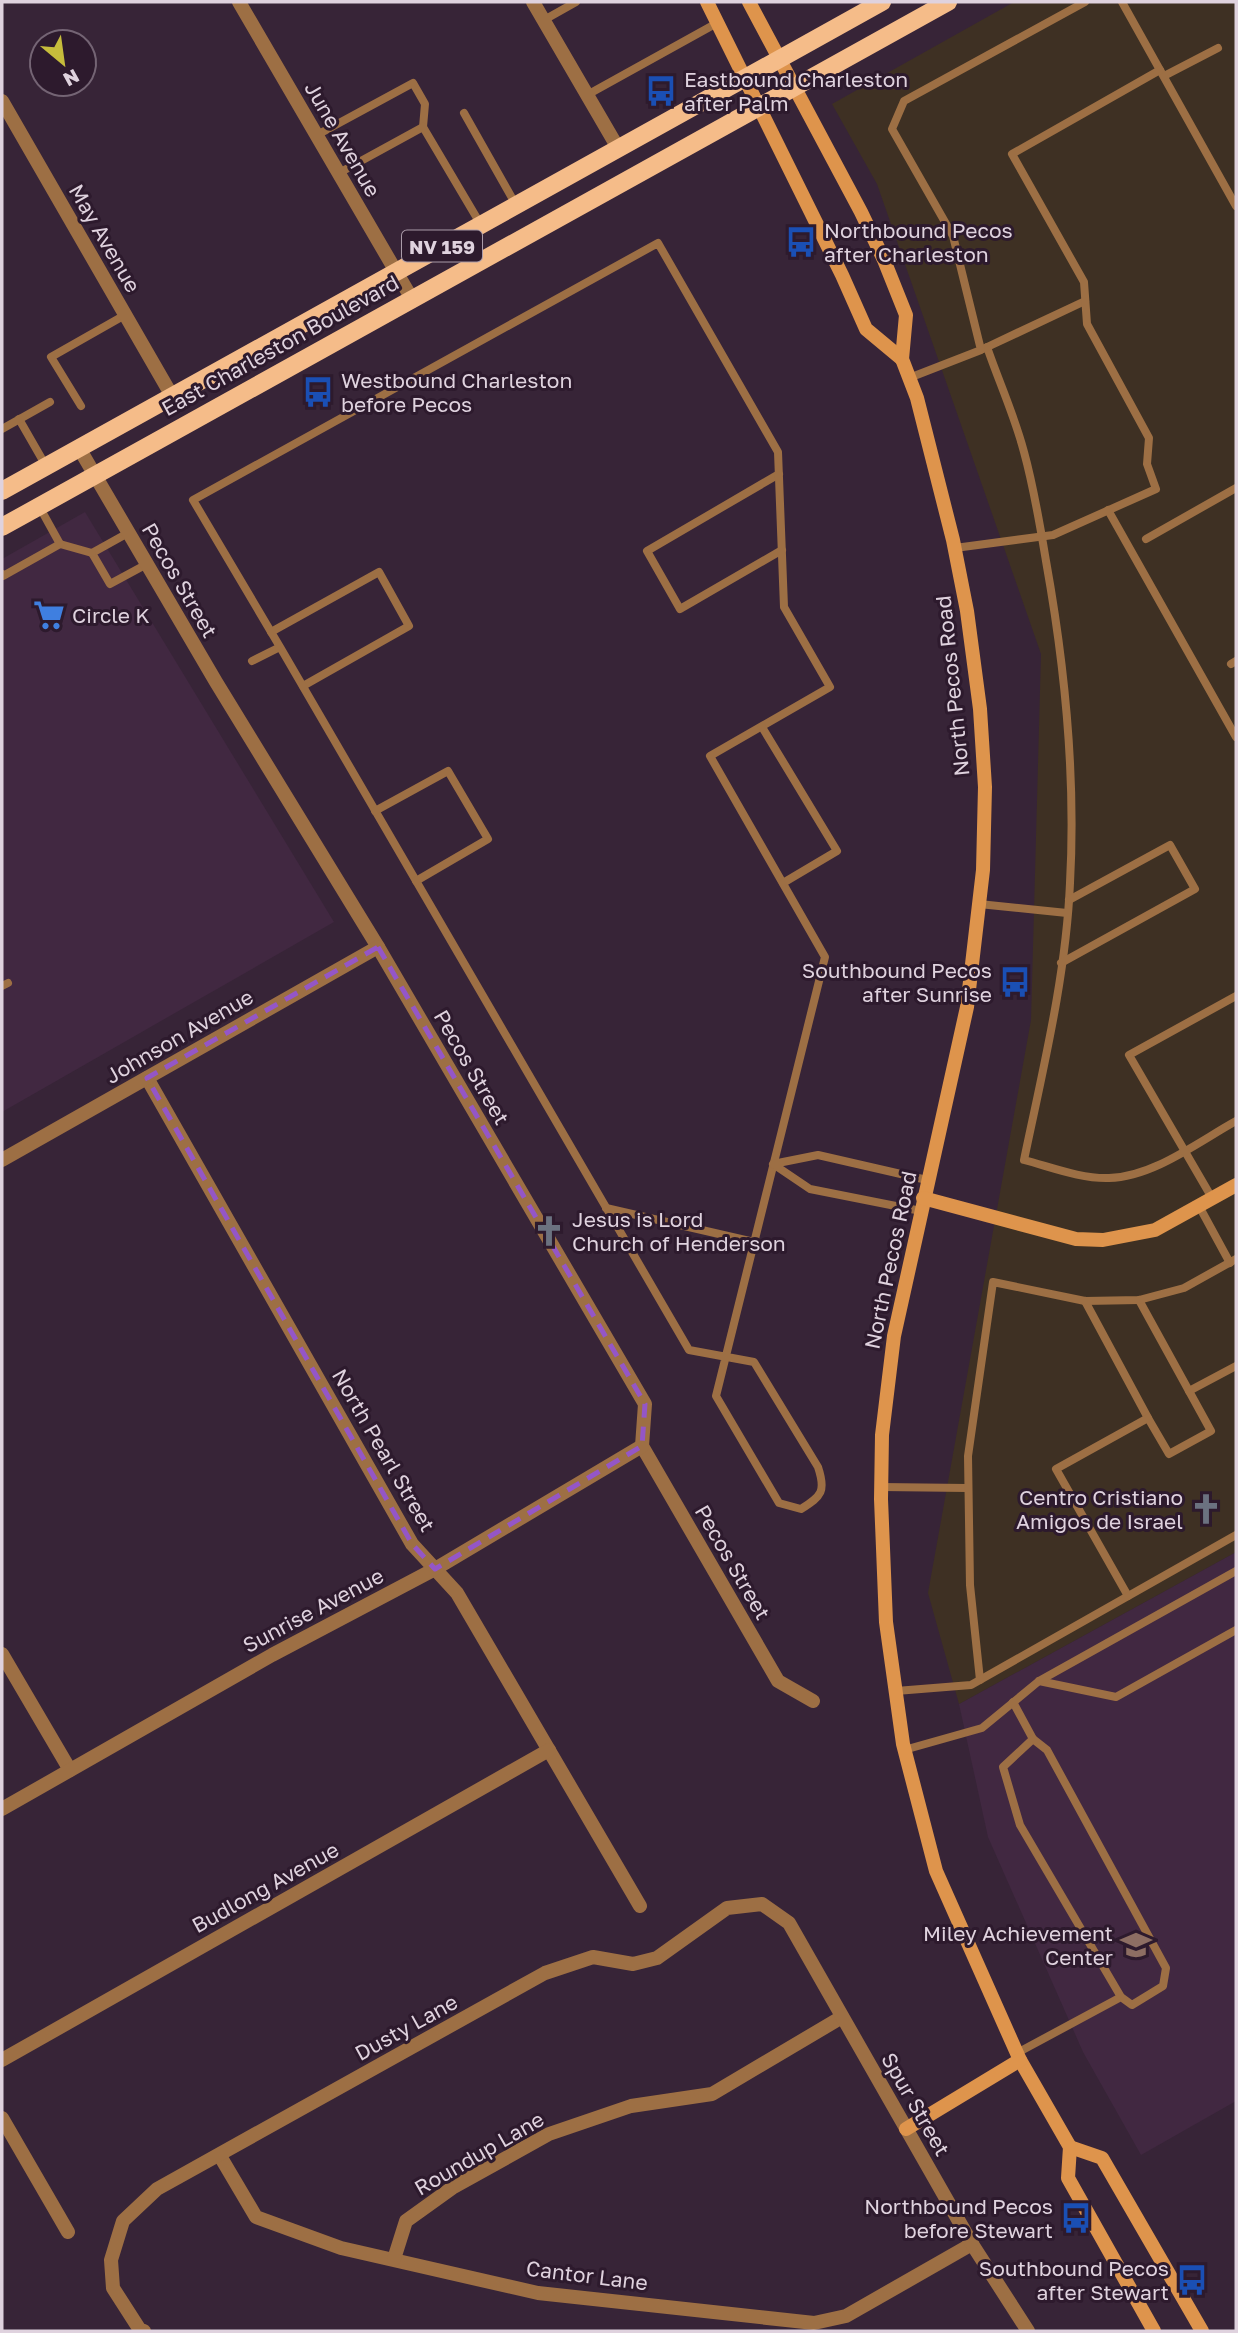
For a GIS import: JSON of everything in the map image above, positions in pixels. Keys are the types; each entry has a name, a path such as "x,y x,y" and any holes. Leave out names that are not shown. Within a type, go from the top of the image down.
{"main road":[{"path":"707,2 842,275 866,330 902,359"},
{"name":"North Pecos Road","path":"748,2 861,212 906,315 902,359 917,398 955,548 967,611 980,709 985,787 983,870 967,1007 894,1336 882,1435 881,1487 886,1622 904,1750 936,1871 1018,2056 1070,2147"},
{"name":"East Charleston Boulevard","path":"2,491 618,148 751,92 788,72 882,2"},
{"name":"East Charleston Boulevard","path":"2,527 412,299 751,92 788,72 948,2"},
{"path":"922,1205 1076,1239 1103,1240 1154,1230 1236,1185"},
{"path":"906,2129 1018,2056"},
{"path":"1154,2331 1068,2178 1070,2147 1102,2158 1202,2331"}],"street":[{"name":"June Avenue","path":"239,2 412,299"},
{"path":"533,2 618,148"},
{"name":"May Avenue","path":"2,101 172,396"},
{"name":"Pecos Street","path":"79,448 377,947 645,1404 642,1447 778,1681 813,1701"},
{"name":"Johnson Avenue","path":"2,1160 377,947"},
{"name":"North Pearl Street","path":"147,1078 412,1544 457,1593 640,1906"},
{"name":"Sunrise Avenue","path":"2,1809 272,1655 435,1569 642,1447"},
{"path":"2,1654 70,1770"},
{"name":"Budlong Avenue","path":"2,2060 549,1750"},
{"name":"Spur Street","path":"762,1904 789,1923 972,2244 1028,2331"},
{"name":"Dusty Lane","path":"144,2331 140,2330 113,2288 111,2260 123,2221 157,2189 545,1973 593,1958 633,1964 657,1958 727,1908 762,1904"},
{"name":"Roundup Lane","path":"394,2259 406,2221 453,2188 549,2134 631,2106 712,2094 842,2017"},
{"path":"2,2118 68,2232"},
{"name":"Cantor Lane","path":"220,2156 256,2217 341,2248 538,2293 814,2323 846,2316 972,2244"}],"lane":[{"path":"544,20 576,2"},
{"path":"1085,2 904,101 892,129 953,236 984,349 1024,451 1059,637 1070,756 1069,900 1061,963 1024,1160 1078,1175 1108,1178 1143,1173 1236,1121"},
{"path":"1122,2 1236,206"},
{"path":"587,95 717,23"},
{"path":"955,548 1053,536 1156,489 1147,464 1149,438 1087,324 1084,282 1012,154 1162,73 1218,48"},
{"path":"317,135 413,83 425,104 423,127 481,225"},
{"path":"464,113 516,205"},
{"path":"339,173 423,127"},
{"path":"779,474 778,452 658,243 193,500 689,1350 726,1357 754,1362 818,1467 824,1484 818,1499 801,1509 779,1503 716,1396 726,1357 773,1164 825,957 710,757 830,687 784,607 779,474"},
{"path":"909,378 984,349 1085,301"},
{"path":"81,406 51,357 125,315"},
{"path":"2,429 50,402"},
{"path":"19,419 46,466"},
{"path":"779,474 647,551 680,609 782,550"},
{"path":"1146,539 1236,488"},
{"path":"39,506 60,544"},
{"path":"1108,510 1236,737"},
{"path":"92,553 128,533"},
{"path":"2,573 3,576 60,544 92,553 110,584 147,564"},
{"path":"271,632 379,572 409,626 303,686"},
{"path":"252,661 280,647"},
{"path":"762,727 837,851 783,883"},
{"path":"375,811 448,771 455,782 488,839 416,881"},
{"path":"1061,963 1195,889 1170,845 1069,900"},
{"path":"979,904 1067,912"},
{"path":"1212,1198 1129,1055 1236,996"},
{"path":"773,1164 818,1155 928,1180"},
{"path":"773,1164 810,1189 922,1205"},
{"path":"980,1680 970,1585 968,1456 993,1282 1085,1301 1139,1300 1184,1288 1233,1261 1199,1206"},
{"path":"606,1208 754,1242"},
{"path":"1085,1301 1168,1454 1211,1431 1139,1300"},
{"path":"1189,1391 1236,1366"},
{"path":"1128,1596 1056,1469 1148,1418"},
{"path":"881,1487 967,1488"},
{"path":"896,1691 971,1685 1236,1535"},
{"path":"904,1750 982,1728 1039,1681 1236,1571"},
{"path":"1039,1681 1116,1697 1236,1630"},
{"path":"1013,1702 1033,1739 1047,1750 1166,1968 1163,1986 1132,2005 1121,1997 1020,1825 1003,1767 1033,1739"},
{"path":"1018,2056 1121,1997"}],"highlighted area":[{"path":"378,947 645,1404 642,1446 435,1569 412,1544 147,1078"}],"shaded area":[{"path":"1014,2 1236,2 1236,1552 959,1704 928,1593 1031,1020 1041,654 877,184 832,104"},
{"path":"85,512 334,922 2,1112 2,559"},
{"name":"Miley Achievement Center","path":"1236,1552 1236,2101 1141,2155 1083,2052 988,1837 959,1704"}],"place":[{"name":"Eastbound Charleston after Palm","path":"661,91"},
{"name":"Northbound Pecos after Charleston","path":"801,242"},
{"name":"Westbound Charleston before Pecos","path":"318,392"},
{"name":"Circle K","path":"49,615"},
{"name":"Southbound Pecos after Sunrise","path":"1015,982"},
{"name":"Jesus is Lord Church of Henderson","path":"549,1231"},
{"name":"Centro Cristiano Amigos de Israel","path":"1206,1509"},
{"name":"Miley Achievement Center","path":"1136,1945"},
{"name":"Northbound Pecos before Stewart","path":"1076,2218"},
{"name":"Southbound Pecos after Stewart","path":"1192,2280"}]}
